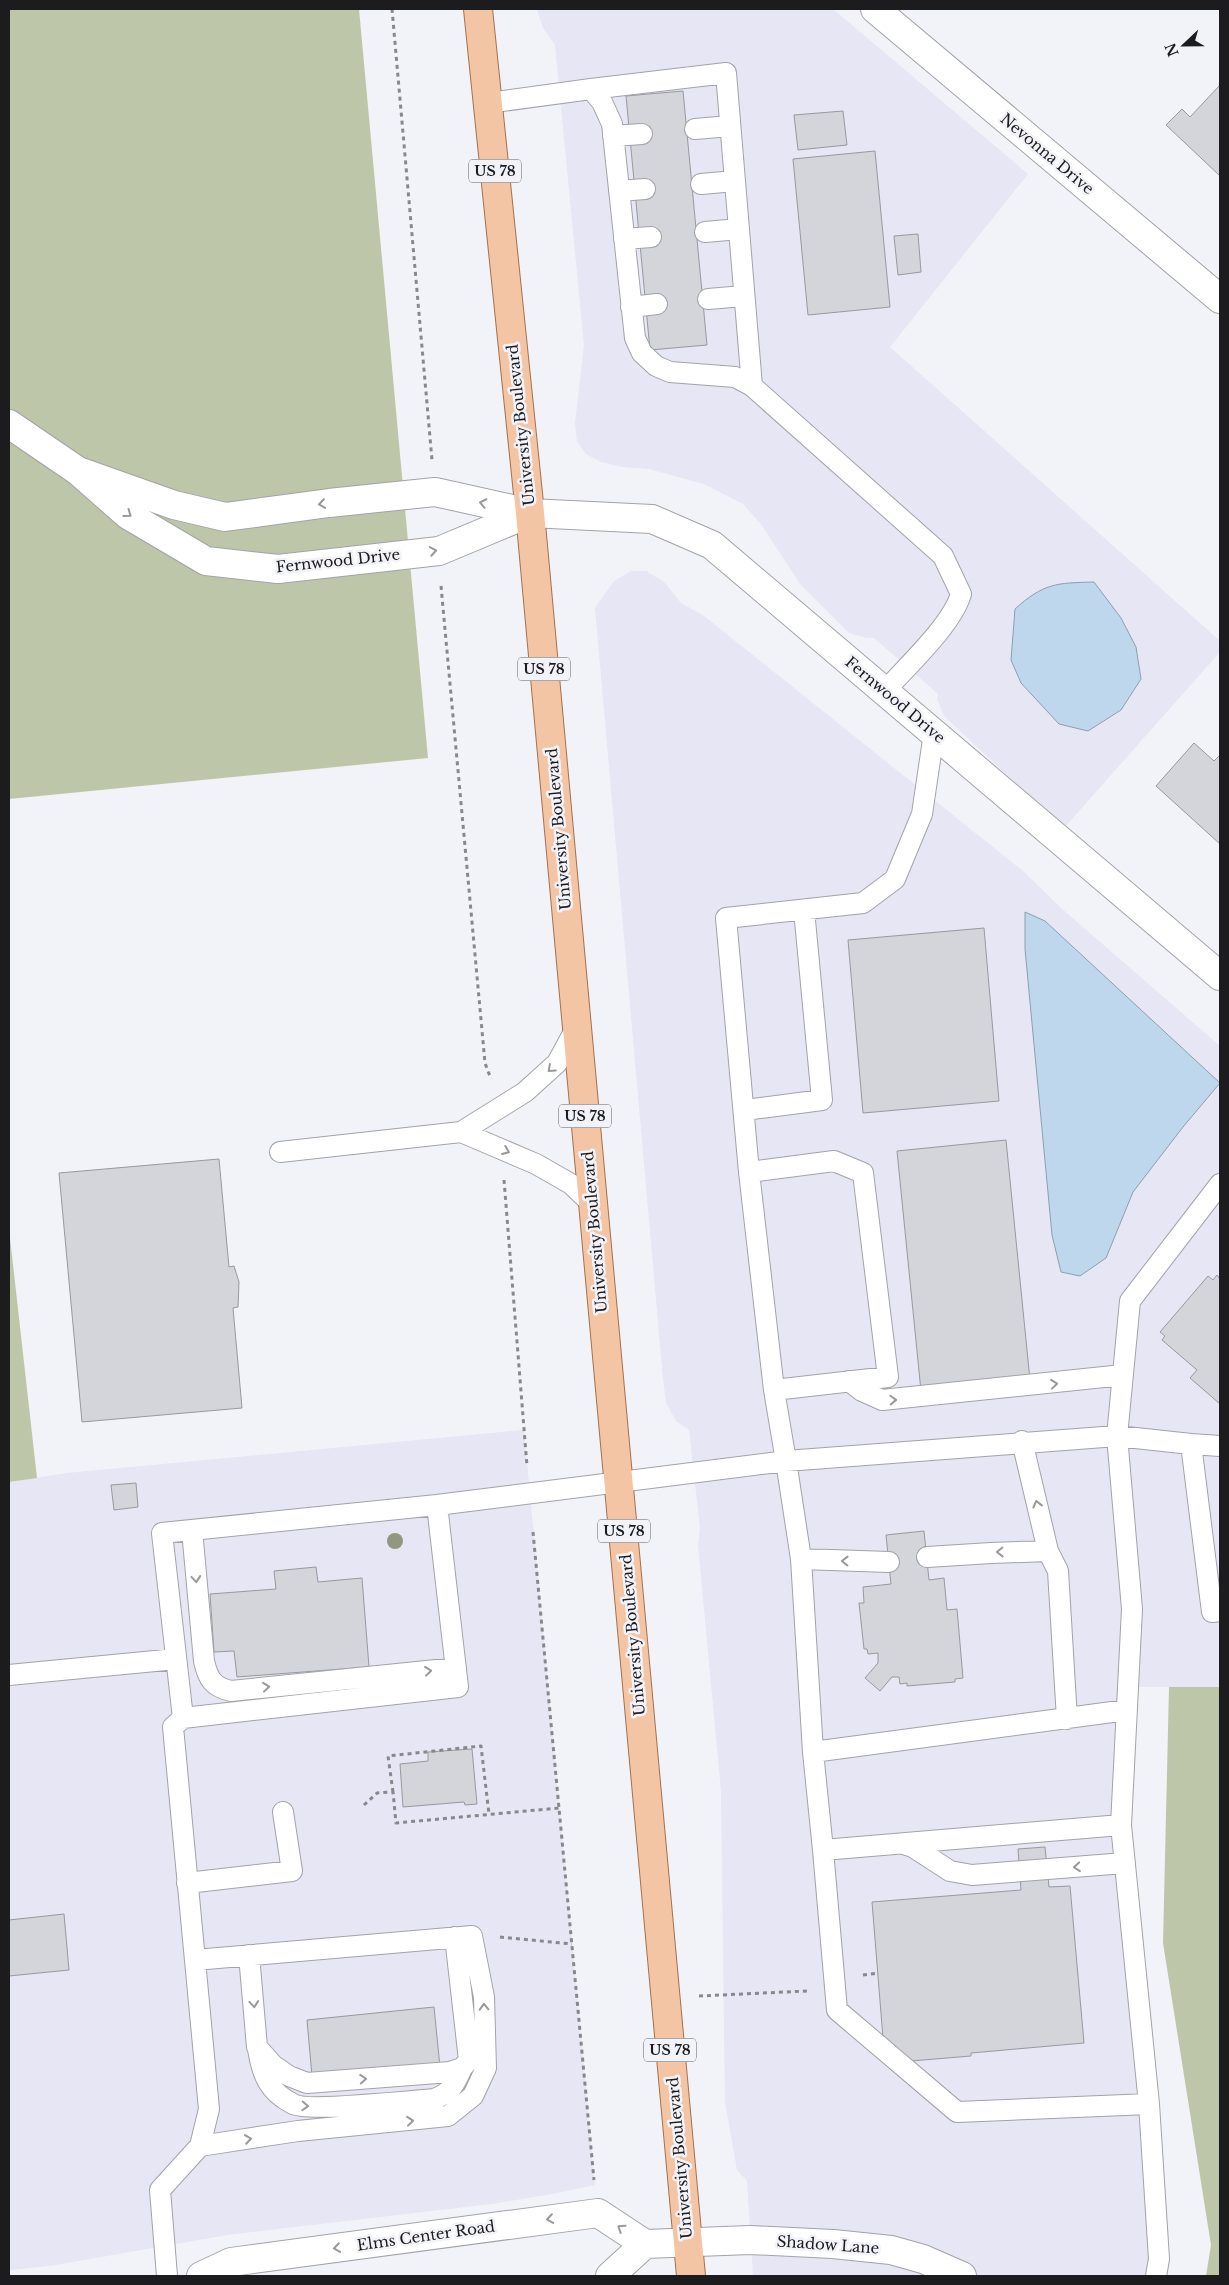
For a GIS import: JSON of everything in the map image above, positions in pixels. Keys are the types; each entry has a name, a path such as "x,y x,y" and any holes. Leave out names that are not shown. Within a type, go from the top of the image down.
{"main road":[{"name":"University Boulevard","path":"478,9 530,513 691,2276"}],"street":[{"name":"Nevonna Drive","path":"875,9 1220,299"},
{"name":"Fernwood Drive","path":"9,424 78,470 128,515 206,561 278,569 438,550 530,513"},
{"name":"Fernwood Drive","path":"78,470 174,505 225,517 329,503 435,492 530,513 652,519 712,545 1220,976"},
{"name":"Elms Center Road","path":"201,2276 232,2262 598,2213 644,2244"},
{"name":"Shadow Lane","path":"688,2242 750,2240 833,2244 891,2250 923,2259 962,2276"},
{"path":"610,2276 644,2244 688,2242"}],"lane":[{"path":"488,103 726,73 752,386"},
{"path":"591,89 602,102 612,124 635,338 642,354 656,366 670,372 735,377 752,386 930,543 943,556 954,577 961,594 957,606 947,621 884,691"},
{"path":"695,129 730,126"},
{"path":"613,136 642,134"},
{"path":"701,184 735,181"},
{"path":"619,191 645,189"},
{"path":"705,232 739,229"},
{"path":"624,239 651,236"},
{"path":"708,299 744,296"},
{"path":"631,307 657,304"},
{"path":"934,733 922,814 895,879 863,903 726,918 749,1172 774,1390 801,1559 812,1752 837,2010 957,2112 1149,2104"},
{"path":"744,1110 822,1100 804,910"},
{"path":"280,1152 461,1132 525,1092 557,1063 576,1028"},
{"path":"461,1132 536,1164 571,1184 593,1205"},
{"path":"749,1172 834,1161 863,1173 888,1377 774,1390"},
{"path":"1156,2276 1158,2259 1149,2104 1121,1825 1132,1609 1117,1436 1130,1301 1220,1184"},
{"path":"849,1381 862,1391 882,1400 1123,1375"},
{"path":"183,1718 162,1533 437,1505 786,1461 1117,1436 1220,1446"},
{"path":"1022,1442 1048,1551 1058,1571 1067,1718"},
{"path":"1191,1444 1212,1612 1220,1611"},
{"path":"167,2276 160,2190 200,2146 209,2109 172,1727 183,1718 458,1688 437,1505"},
{"path":"192,1530 204,1662 211,1682 220,1688 231,1691 456,1668"},
{"path":"927,1557 991,1552 1048,1551"},
{"path":"801,1559 889,1562"},
{"path":"9,1675 176,1659"},
{"path":"812,1752 1127,1710"},
{"path":"187,1883 292,1871 283,1812"},
{"path":"823,1850 1121,1825"},
{"path":"901,1843 913,1847 950,1871 972,1875 1125,1863"},
{"path":"195,1960 463,1937"},
{"path":"249,1955 257,2047 273,2065 289,2076 307,2083 450,2072 462,2068 469,2060 463,1937"},
{"path":"200,2146 298,2131 448,2116 473,2096 486,2068 484,1996 463,1937"}],"path":[{"path":"392,9 432,468"},
{"path":"441,586 485,1063 494,1086"},
{"path":"503,1173 527,1466"},
{"path":"533,1532 595,2185"},
{"path":"489,1814 481,1746 388,1756 396,1823 558,1808"},
{"path":"364,1805 377,1793 393,1792"},
{"path":"496,1937 572,1944"},
{"path":"665,1996 803,1993 850,1977 878,1973"}],"shaded area":[{"path":"537,9 833,9 1028,174 890,347 1220,641 1220,652 1064,828 944,716 937,699 938,694 874,638 849,633 801,585 761,524 743,504 704,484 649,469 622,467 601,462 586,454 577,441 575,423 584,345 555,45 543,28"},
{"path":"631,571 646,571 664,582 681,603 704,616 1023,871 1061,908 1220,1046 1220,1687 1128,1687 1121,1825 1156,2276 753,2276 747,2181 737,2170 725,2102 721,1791 698,1545 700,1528 689,1430 676,1421 666,1403 663,1379 595,608 614,581"},
{"path":"524,1430 595,2185 491,2204 227,2235 50,2266 9,2270 9,1482 67,1473"}],"green space":[{"path":"9,9 359,9 428,758 9,799"},
{"path":"9,1229 37,1478 9,1482"},
{"path":"1169,1687 1220,1687 1220,2276 1206,2276 1211,2245 1163,1943"}],"water":[{"path":"1094,582 1121,618 1136,647 1141,679 1121,710 1088,731 1059,724 1021,683 1011,660 1015,609 1034,594 1051,586"},
{"path":"1025,912 1045,921 1220,1083 1133,1192 1106,1258 1080,1276 1061,1272 1052,1235 1025,949"}],"building":[{"path":"1220,85 1220,176 1166,125 1182,109 1190,117"},
{"path":"683,91 707,345 650,350 626,96"},
{"path":"843,111 847,145 798,150 794,115"},
{"path":"875,151 890,307 808,315 793,159"},
{"path":"918,234 921,272 898,275 894,236"},
{"path":"1194,743 1214,761 1220,755 1220,844 1156,786"},
{"path":"984,928 999,1101 863,1113 848,940"},
{"path":"1006,1140 1030,1380 921,1391 897,1151"},
{"path":"219,1159 229,1267 234,1266 239,1282 238,1307 233,1308 242,1408 82,1422 59,1173"},
{"path":"1217,1275 1220,1279 1220,1404 1190,1378 1197,1370 1162,1340 1165,1336 1160,1332 1208,1276 1213,1280"},
{"path":"136,1483 138,1507 114,1510 111,1485"},
{"path":"924,1531 929,1580 944,1578 947,1610 957,1609 963,1678 955,1679 955,1682 907,1686 907,1683 900,1684 899,1677 892,1677 880,1691 865,1678 878,1663 878,1653 868,1654 867,1649 864,1649 859,1603 864,1603 863,1587 891,1584 886,1535"},
{"path":"316,1567 318,1582 362,1578 369,1667 237,1677 234,1651 214,1652 210,1594 276,1589 274,1571"},
{"path":"472,1749 477,1804 465,1805 464,1802 403,1807 400,1764 428,1761 428,1752"},
{"path":"1045,1847 1049,1887 1070,1886 1084,2043 971,2053 971,2056 911,2061 883,2038 872,1902 1021,1890 1018,1849"},
{"path":"64,1914 69,1970 9,1976 9,1920"},
{"path":"434,2007 440,2067 312,2076 307,2020"}]}
